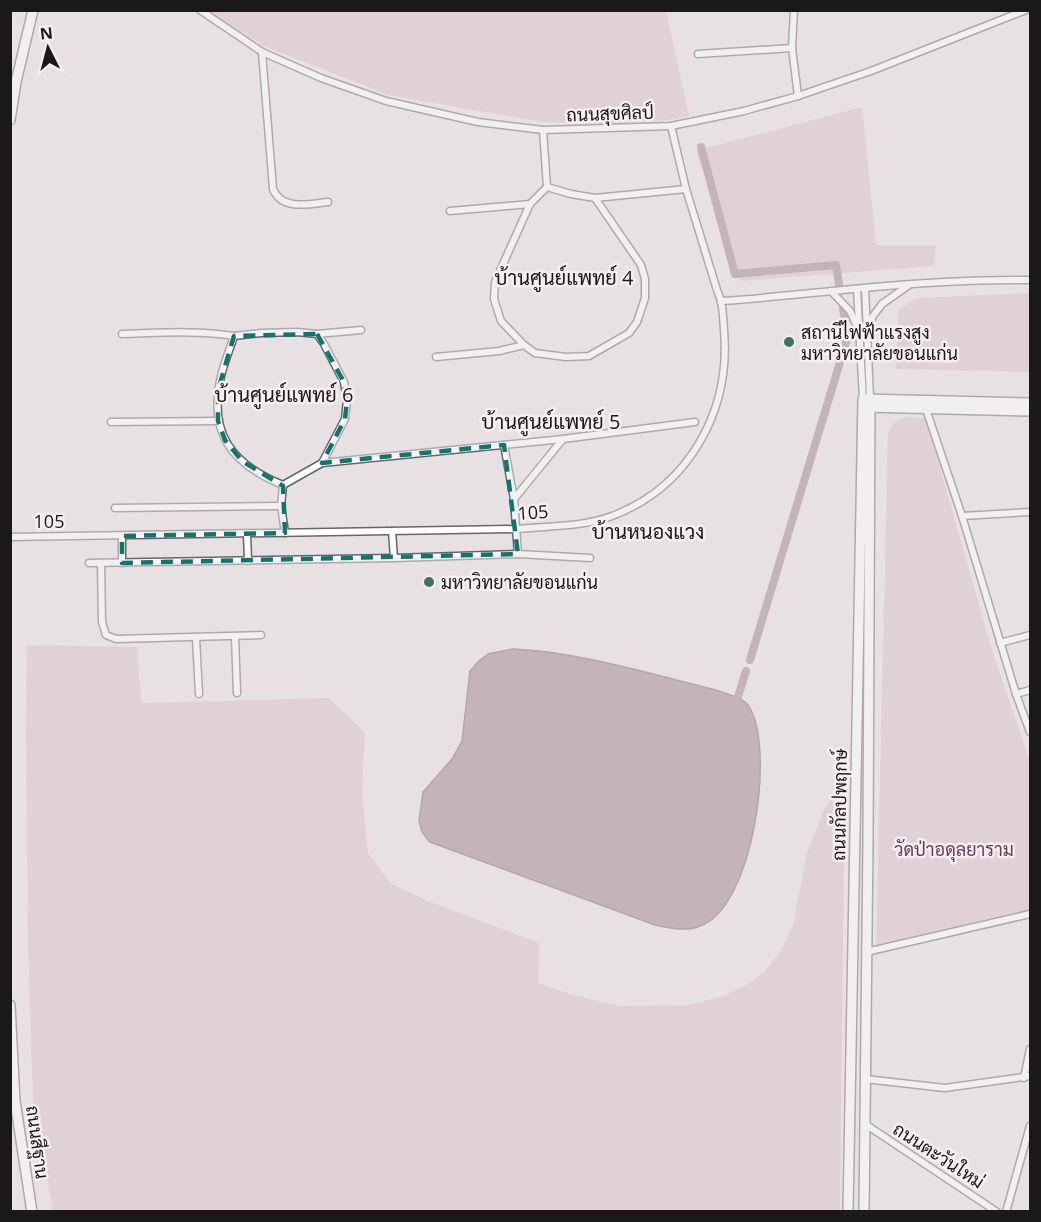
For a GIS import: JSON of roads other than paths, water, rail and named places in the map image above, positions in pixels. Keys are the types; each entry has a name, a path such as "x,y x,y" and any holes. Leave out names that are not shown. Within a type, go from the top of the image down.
{"main road":[{"path":"10,120 16,82 33,10"},
{"path":"867,403 1030,403"},
{"path":"867,403 926,409 1030,411"},
{"name":"ถนนกัลปพฤกษ์","path":"848,1212 867,403"},
{"name":"ถนนกัลปพฤกษ์","path":"864,1212 868,840 867,403"},
{"path":"855,839 868,840"},
{"name":"ถนนสีฐาน","path":"10,1005 15,1101 32,1212"}],"street":[{"name":"ถนนสุขศิลป์","path":"200,10 262,52 321,78 386,101 478,122 543,130 671,126 744,111 798,96 871,71 1026,10"},
{"path":"794,10 792,48 798,96"},
{"path":"698,54 792,48"},
{"path":"262,52 273,189 280,200 288,204 328,202"},
{"name":"105","path":"10,537 517,529 583,523 611,517 632,507 666,484 680,470 702,439 718,403 725,361 722,301 686,189 671,126"},
{"path":"543,130 547,187 530,204 495,282 494,298 501,321 535,353 566,357 589,356 629,333 638,322 645,298 645,279 641,265 595,198"},
{"path":"547,187 595,198 686,189"},
{"path":"450,211 530,204"},
{"path":"722,301 909,285 1030,280"},
{"path":"866,329 882,304 909,285"},
{"path":"866,288 867,403"},
{"path":"857,289 858,330 867,403"},
{"path":"831,291 850,311 858,330"},
{"path":"122,334 193,332 234,336 297,332 317,334 361,330"},
{"path":"317,334 344,382 347,400 345,419 322,463"},
{"path":"234,336 218,390 218,421 225,440 242,461 283,485"},
{"path":"436,357 499,351 524,345"},
{"path":"926,409 1030,732"},
{"path":"111,422 218,421"},
{"path":"283,485 322,463 563,439 694,422"},
{"path":"514,499 563,439"},
{"path":"504,445 514,499 519,554"},
{"path":"283,485 282,506 285,533"},
{"path":"115,508 282,506"},
{"path":"962,516 1030,512"},
{"path":"392,531 394,558"},
{"path":"247,534 248,561"},
{"path":"122,536 122,563"},
{"path":"89,563 519,554 590,558"},
{"path":"101,563 102,622 106,635 116,639 261,635"},
{"path":"1000,643 1030,635"},
{"path":"235,637 237,693"},
{"path":"196,638 199,694"},
{"path":"1016,694 1030,690"},
{"path":"866,952 1030,915"},
{"path":"865,1079 945,1088 1027,1077 1030,1048"},
{"name":"ถนนตะวันใหม่","path":"865,1125 997,1212"},
{"path":"1006,1212 1030,1126"}],"waterway":[{"path":"701,147 735,274 836,265 839,284"},
{"path":"750,660 847,339 843,308"},
{"path":"738,697 746,671"}],"place":[{"name":"สถานีไฟฟ้าแรงสูง มหาวิทยาลัยขอนแก่น","path":"789,342"},
{"name":"มหาวิทยาลัยขอนแก่น","path":"429,582"}],"district":[{"name":"บ้านศูนย์แพทย์ 4","path":"564,277"},
{"name":"บ้านศูนย์แพทย์ 6","path":"284,394"},
{"name":"บ้านศูนย์แพทย์ 5","path":"551,421"},
{"name":"บ้านหนองแวง","path":"648,531"}],"park label":[{"name":"วัดป่าอดุลยาราม","path":"954,849"}]}
